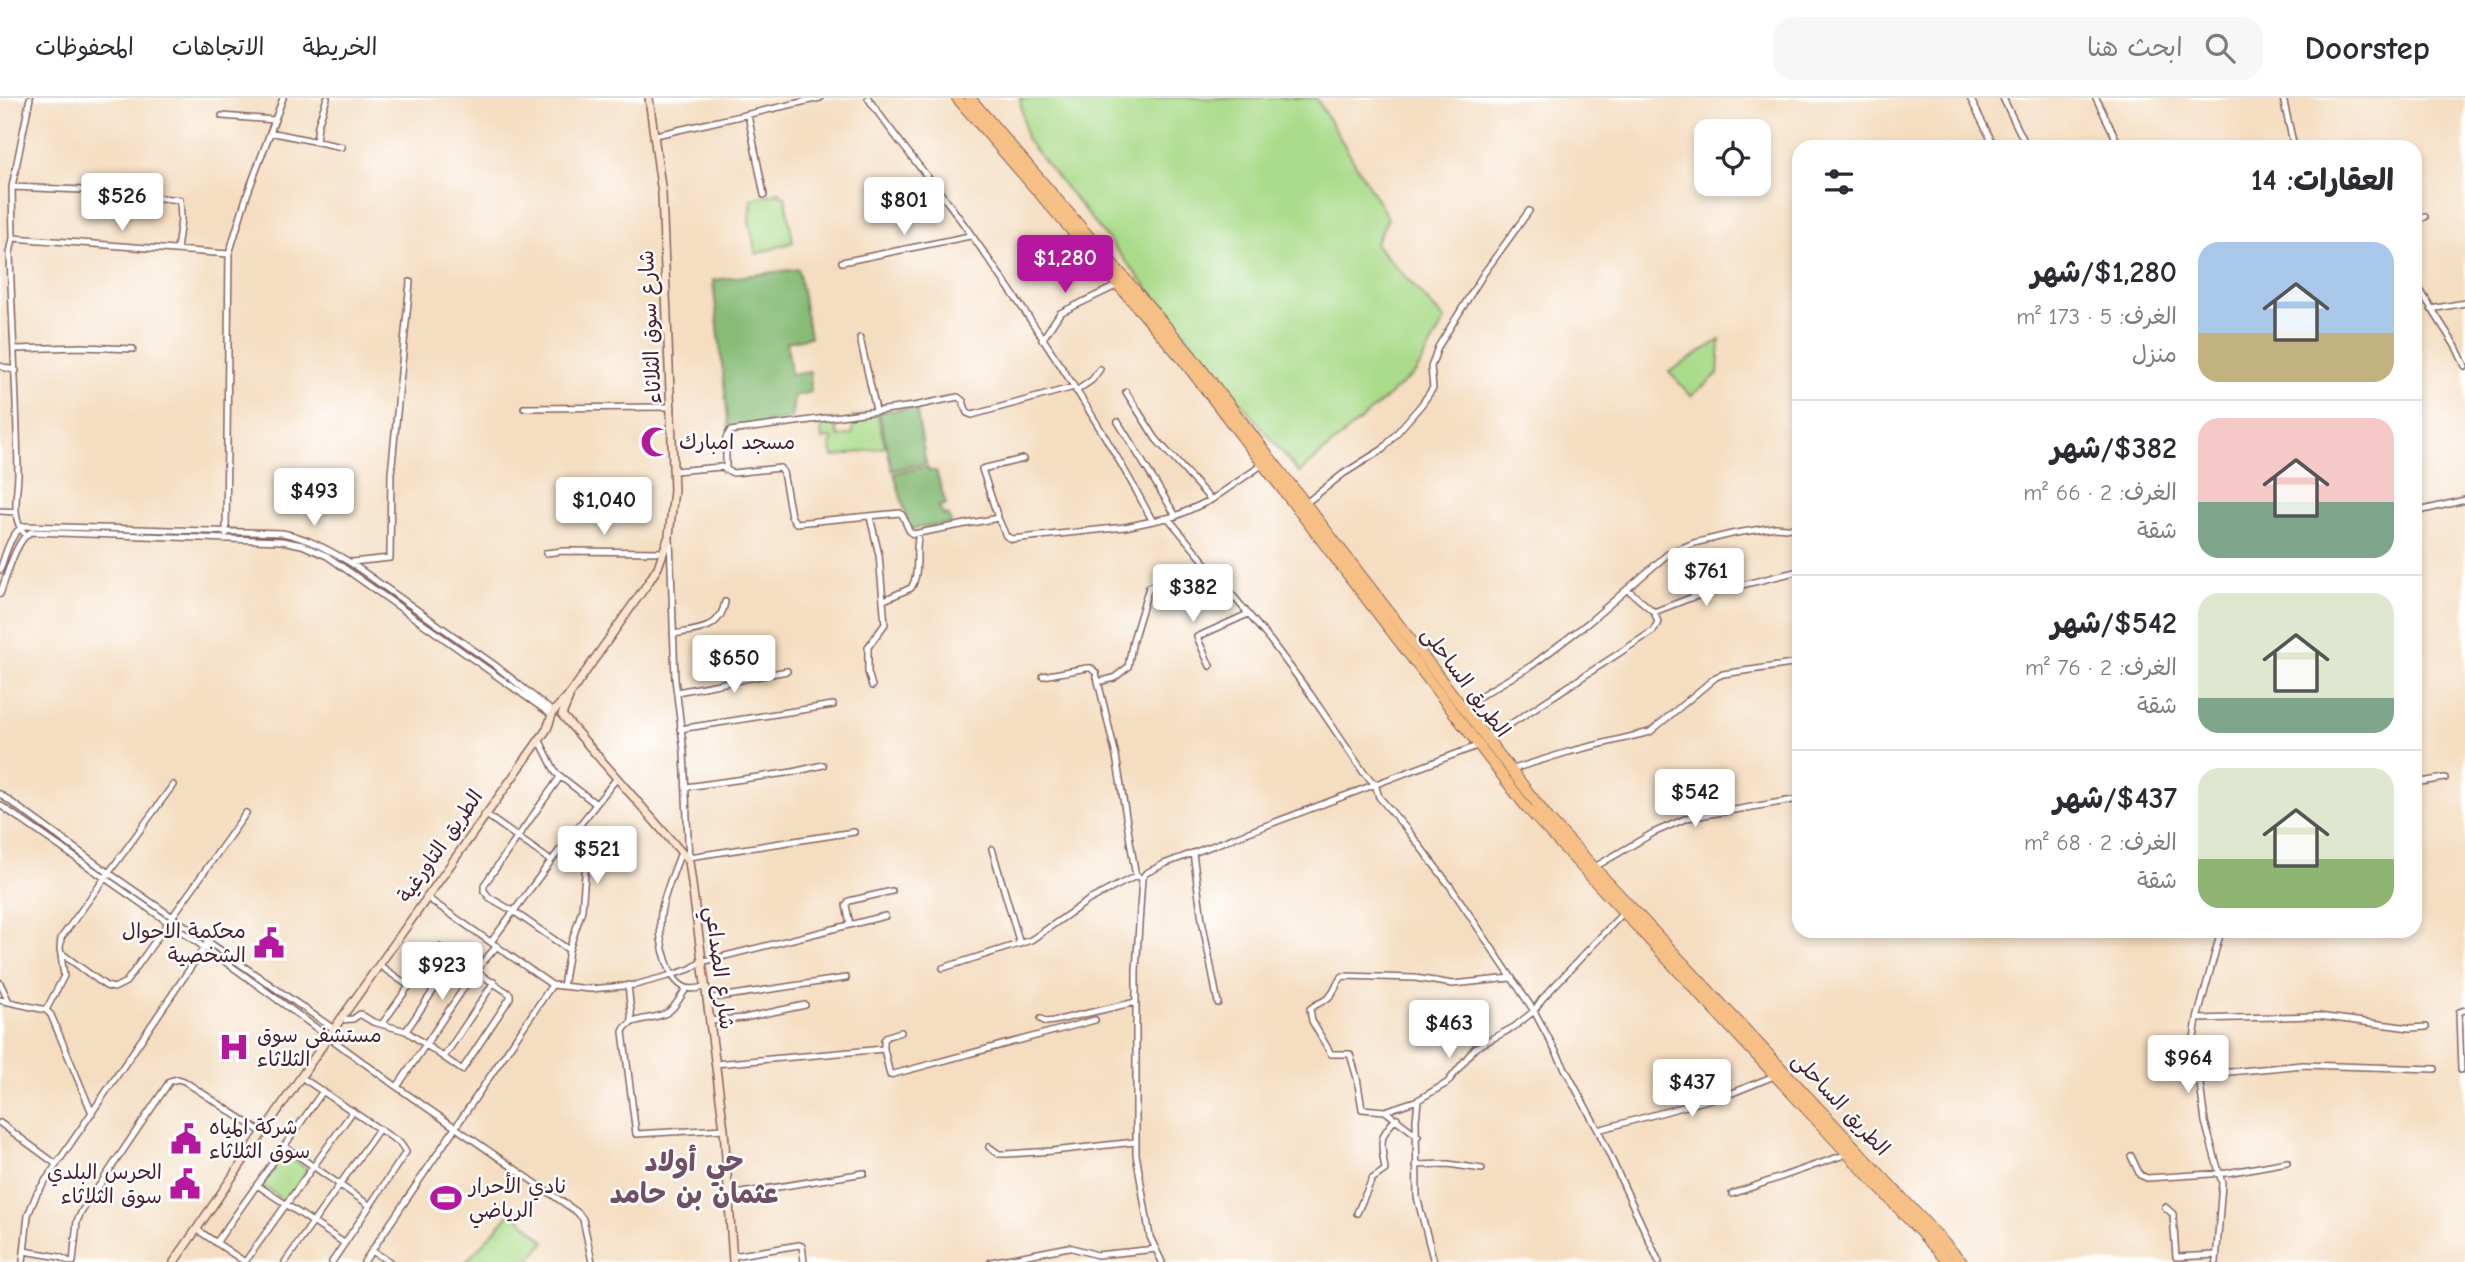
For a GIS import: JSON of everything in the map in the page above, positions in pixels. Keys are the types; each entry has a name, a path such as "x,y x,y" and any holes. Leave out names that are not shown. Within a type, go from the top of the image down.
{"highway":[{"name":"الطريق الساحلى","path":"957,98 999,140 1190,354 1461,707 1481,743 1510,770 1593,868 1834,1133 1847,1154 1948,1262"},
{"name":"الطريق الساحلى","path":"970,98 999,140 1183,360 1405,652 1481,743 1540,824 1774,1076 1962,1262"},
{"path":"1405,652 1413,645"}],"street":[{"path":"25,534 19,528 16,512 16,371 11,265 12,187 30,98"},
{"path":"226,536 229,254 282,98"},
{"path":"316,142 318,125 327,98"},
{"name":"شارع سوق الثلاثاء","path":"556,714 648,583 669,536 674,490 672,407 662,194 649,98"},
{"path":"778,98 780,106"},
{"path":"656,135 820,98"},
{"path":"869,98 907,152 936,187 1075,389 1128,473 1152,520"},
{"path":"1970,98 1991,140"},
{"path":"2003,98 2024,140"},
{"path":"2283,98 2292,140"},
{"path":"2099,99 2117,140"},
{"path":"748,115 764,195"},
{"path":"222,116 275,120"},
{"path":"270,132 342,147"},
{"path":"12,187 83,190 178,199 181,201 181,219 177,250"},
{"path":"888,198 936,187"},
{"path":"1306,503 1343,474 1383,449 1422,404 1433,388 1431,367 1437,347 1480,279 1529,211"},
{"path":"2422,218 2426,217"},
{"path":"842,262 970,236"},
{"path":"13,238 229,254"},
{"path":"351,562 390,558 391,474 397,435 410,282"},
{"path":"1042,340 1060,313 1118,285"},
{"path":"2422,294 2465,366"},
{"path":"2431,309 2465,303"},
{"path":"860,338 876,410"},
{"path":"15,349 133,349"},
{"path":"0,366 16,371"},
{"path":"726,470 726,438 730,431 958,397 963,401 967,413 972,415 1075,389 1092,380 1100,369"},
{"path":"1126,392 1156,439 1211,500"},
{"path":"524,408 672,407"},
{"path":"1118,422 1176,516"},
{"path":"1023,459 982,469 998,518 1006,536 1012,539 1125,527 1168,519 1211,500 1262,465"},
{"path":"674,471 721,467 733,473 780,468 791,516 796,523 900,513 910,533 919,533 998,518"},
{"path":"2422,510 2465,500"},
{"path":"0,511 16,512"},
{"path":"870,517 877,544 884,600 884,626 868,647 868,672 872,686"},
{"path":"1168,519 1213,570 1311,695 1364,773 1375,784 1379,797 1450,886 1534,1011 1598,1130 1659,1262"},
{"path":"0,570 2,558 19,528 28,525 226,536 302,545 327,556 569,723 686,857"},
{"path":"1461,707 1531,666 1588,623 1661,558 1694,543 1736,533 1775,527 1792,528"},
{"path":"0,594 25,534 119,531"},
{"path":"226,536 282,533 329,549 433,620 556,714"},
{"path":"884,600 911,588 914,584 915,545 919,533"},
{"path":"669,536 673,634 686,787 686,857 662,904 659,922 662,953 672,975 685,989 691,991 704,987"},
{"path":"546,553 664,552"},
{"path":"1098,682 1114,678 1128,667 1149,587 1213,570"},
{"path":"1654,612 1693,597 1792,573"},
{"path":"943,968 1039,936 1089,900 1153,868 1481,743 1653,631 1658,622 1654,612 1627,589"},
{"path":"673,634 711,626 723,615 725,602"},
{"path":"1210,666 1197,637 1248,614"},
{"path":"428,627 433,620"},
{"path":"1510,770 1567,752 1650,732 1723,674 1792,664"},
{"path":"1043,676 1091,668 1096,673 1116,757 1139,877 1135,1142 1150,1237 1162,1262"},
{"path":"677,692 788,671"},
{"path":"680,729 833,705"},
{"name":"الطريق التاورغية","path":"174,1262 340,1020 556,714"},
{"path":"539,739 556,773 596,804"},
{"path":"686,787 793,772 823,765"},
{"path":"561,777 484,885 484,891 489,898 513,911 569,950"},
{"path":"397,1087 494,944 513,911 617,778"},
{"path":"2422,782 2445,778"},
{"path":"46,1010 50,997 64,976 61,938 173,785"},
{"path":"0,794 334,1029"},
{"path":"1593,868 1653,833 1687,818 1792,800"},
{"path":"0,804 577,1212 583,1219 592,1262"},
{"path":"61,953 106,986 114,988 125,982 247,813"},
{"path":"485,814 551,861"},
{"path":"686,857 854,832"},
{"path":"563,986 569,950 582,910 587,851 570,836"},
{"path":"992,849 1020,944"},
{"path":"1193,853 1202,920 1218,1003"},
{"name":"شارع الصداعي","path":"686,857 724,1129 733,1259"},
{"path":"849,925 847,902 892,891"},
{"path":"426,897 552,985 590,989 653,982 690,969 701,961 885,916"},
{"path":"1511,978 1453,984 1415,978 1343,976 1328,999 1313,1005 1310,1009 1311,1018 1329,1051 1334,1054 1350,1054 1357,1078 1360,1107 1365,1110 1385,1111 1419,1100 1447,1083 1475,1048 1514,1027 1534,1011 1542,999 1624,912"},
{"path":"2165,1207 2173,1214 2174,1256 2216,1259 2222,1188 2205,1122 2194,1038 2196,1019 2219,938"},
{"path":"23,1262 28,1215 37,1193 208,942"},
{"path":"340,1020 353,1019 360,1014 373,1022 406,1031 462,1070 510,998 508,991 443,949 436,948 382,1024"},
{"path":"406,1031 456,957"},
{"path":"379,965 409,986"},
{"path":"706,999 846,978"},
{"path":"444,1057 494,982"},
{"path":"0,983 9,1002"},
{"path":"365,1262 552,985"},
{"path":"628,985 632,1022"},
{"path":"685,989 674,1008 666,1014 632,1022 624,1027 622,1032 636,1135 724,1129"},
{"path":"0,1000 46,1010 51,1015 79,1088 92,1113"},
{"path":"1041,1020 1054,1021 1136,1002"},
{"path":"709,1021 744,1018 805,1005"},
{"path":"2461,1070 2459,1012 2465,1010"},
{"path":"2196,1019 2318,1016 2410,1028 2426,1027"},
{"path":"901,1032 885,1038 884,1049 890,1075 1095,1020"},
{"path":"715,1064 884,1049"},
{"path":"2198,1075 2303,1065 2435,1069"},
{"path":"1598,1130 1730,1094 1774,1076"},
{"path":"301,1077 400,1143 406,1152 332,1262"},
{"path":"24,1251 60,1257 71,1262 77,1221 82,1211 170,1081 184,1081 263,1133"},
{"path":"216,1243 323,1091"},
{"path":"1419,1100 1416,1120 1417,1197 1434,1262"},
{"path":"196,1229 245,1262 352,1111"},
{"path":"1385,1111 1418,1136"},
{"path":"1357,1213 1372,1179 1385,1170 1381,1145 1384,1132 1397,1118"},
{"path":"0,1123 56,1164"},
{"path":"285,1262 379,1129"},
{"path":"989,1147 999,1154 1006,1154 1135,1142"},
{"path":"284,1146 369,1205"},
{"path":"1731,1194 1847,1154"},
{"path":"2131,1156 2140,1175 2147,1178 2219,1173 2287,1162"},
{"path":"1416,1165 1448,1164 1482,1169"},
{"path":"729,1195 864,1173"},
{"path":"257,1185 344,1243"},
{"path":"733,1259 799,1245 802,1246 804,1262"},
{"path":"991,1262 1069,1247 1097,1255 1156,1250"},
{"path":"372,1251 390,1262"}],"green space":[{"path":"1020,98 1316,98 1388,218 1375,244 1445,320 1416,372 1299,473 1026,139"},
{"path":"780,192 785,196 793,242 756,254 749,220 751,199"},
{"path":"798,269 810,337 787,342 791,375 810,372 811,392 794,396 792,418 729,429 713,280"},
{"path":"1720,340 1718,374 1691,396 1669,372"},
{"path":"916,407 926,464 892,470 879,412"},
{"path":"877,413 885,447 833,457 830,444 833,443 832,438 822,439 820,421 834,419 838,437 853,434 852,417"},
{"path":"927,467 929,471 936,471 946,505 939,506 940,511 943,516 948,515 951,523 910,529 894,473"},
{"path":"283,1152 308,1170 286,1202 262,1185"},
{"path":"512,1211 545,1242 528,1262 466,1262"}],"place":[{"name":"مسجد امبارك","path":"656,442"},
{"name":"محكمة الاحوال الشخصية","path":"269,943"},
{"name":"مستشفى سوق الثلاثاء","path":"234,1047"},
{"name":"شركة المياه سوق الثلاثاء","path":"186,1139"},
{"name":"الحرس البلدي سوق الثلاثاء","path":"185,1184"},
{"name":"نادي الأحرار الرياضي","path":"446,1198"}],"district":[{"name":"حي أولاد عثمان بن حامد","path":"694,1177"}]}
